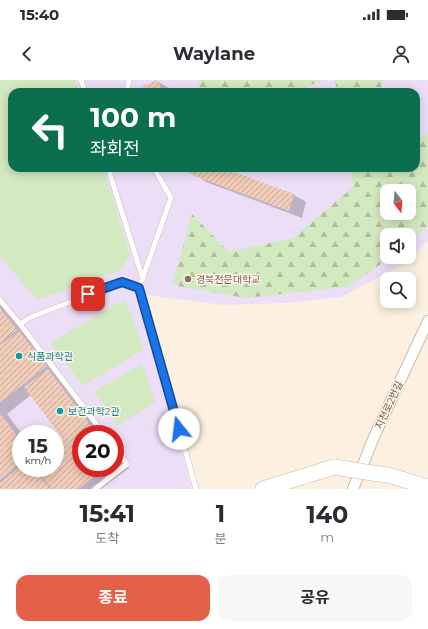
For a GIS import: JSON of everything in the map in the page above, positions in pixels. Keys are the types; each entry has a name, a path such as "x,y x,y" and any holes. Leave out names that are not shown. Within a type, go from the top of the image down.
{"main road":[{"path":"264,489 334,467 388,475 428,487"}],"street":[{"name":"지천로2번길","path":"353,489 374,437 428,321"}],"lane":[{"path":"109,172 143,279"},
{"path":"156,172 171,198 139,288 196,489"},
{"path":"20,324 31,317 122,282 139,288"},
{"path":"0,300 97,425"},
{"path":"95,489 110,477"}],"shaded area":[{"name":"경북전문대학교","path":"0,80 428,80 428,241 416,253 416,228 380,228 380,264 404,264 389,272 380,272 380,277 341,297 286,303 223,305 138,294 192,489 0,489"}],"green space":[{"path":"0,80 76,80 78,88 8,88 8,172 104,172 130,255 121,270 37,300 0,256"},
{"path":"197,80 327,80 307,86 307,88 200,88"},
{"path":"335,80 384,80 381,88 336,88"},
{"path":"428,132 428,226 416,238 416,228 380,228 381,264 347,287 245,298 172,285 192,214 229,252 293,238 353,187 351,172 420,172 420,139"},
{"path":"125,299 144,349 83,386 50,343"},
{"path":"142,364 155,402 116,425 94,392"}],"building":[{"path":"157,80 161,88 144,88 143,86"},
{"path":"189,172 234,172 294,194 289,211 192,175"},
{"path":"0,308 17,330 0,343"},
{"name":"식품과학관","path":"19,331 47,366 0,402 0,345"},
{"name":"보건과학2관","path":"48,369 90,425 72,425 72,477 94,477 78,489 52,489 43,477 64,477 64,425 52,425 24,387"},
{"path":"0,413 12,429 12,470 0,480"},
{"path":"12,473 12,477 41,477 50,489 0,489 0,483"}],"place":[{"name":"경북전문대학교","path":"188,279"},
{"name":"식품과학관","path":"19,356"},
{"name":"보건과학2관","path":"60,411"}],"route":[{"path":"88,294 122,282 139,288 179,429"}]}
